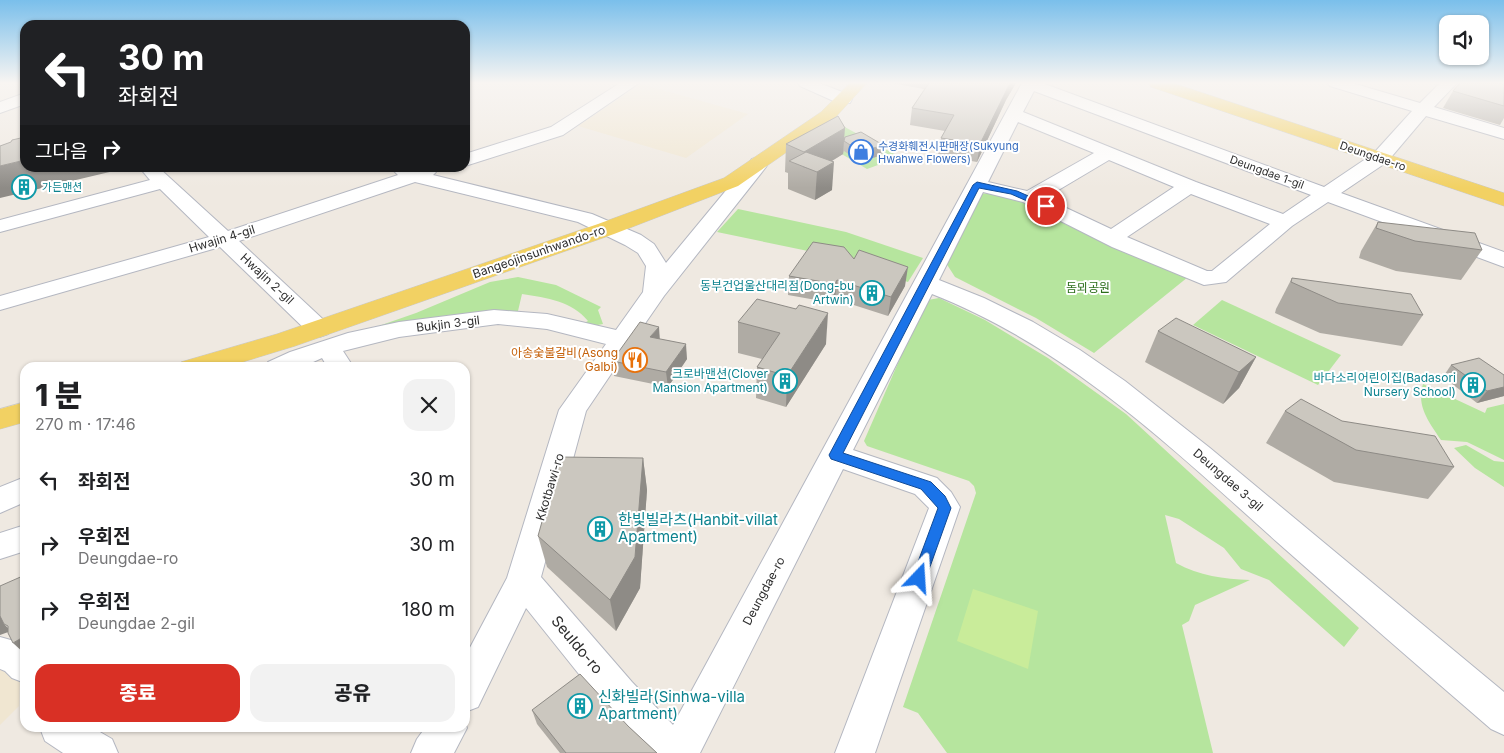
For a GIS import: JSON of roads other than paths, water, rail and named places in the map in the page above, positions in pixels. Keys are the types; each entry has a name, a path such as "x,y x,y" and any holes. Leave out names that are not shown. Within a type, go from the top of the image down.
{"main road":[{"name":"Bangeojinsunhwando-ro","path":"234,362 329,348 606,229 731,182 824,118"},
{"name":"Deungdae-ro","path":"1261,118 1504,200"},
{"path":"0,419 20,413"}],"street":[{"path":"470,158 556,131 576,118"},
{"name":"Deungdae-ro","path":"679,753 1012,118"},
{"path":"1024,118 1189,186 1285,222"},
{"name":"Deungdae 1-gil","path":"1123,118 1504,260"},
{"path":"977,185 1014,192 1030,198 1112,238 1206,279 1218,277 1285,222 1328,195 1380,158 1415,118"},
{"path":"1450,118 1504,134"},
{"path":"1030,198 1109,152"},
{"name":"Kkotbawi-ro","path":"470,684 523,580 573,410 656,292 759,163"},
{"name":"Hwajin 2-gil","path":"153,172 224,239 329,348"},
{"path":"407,172 585,218 633,240 646,249 657,266 656,292"},
{"name":"Hwajin 4-gil","path":"0,303 224,239 407,172"},
{"path":"0,226 164,182"},
{"path":"1112,238 1189,186"},
{"name":"Deungdae 3-gil","path":"926,283 958,294 1021,324 1125,394 1504,716"},
{"name":"Bukjin 3-gil","path":"287,362 387,332 499,316 525,319 624,340"},
{"path":"835,455 926,486 945,508 855,753"},
{"path":"0,501 20,491"},
{"path":"0,546 20,540"},
{"name":"Seuldo-ro","path":"523,580 613,688 673,753"},
{"path":"0,653 16,656 20,660"},
{"path":"65,732 98,753"}],"place":[{"name":"수경화훼전시판매장(Sukyung Hwahwe Flowers)","path":"861,152"},
{"name":"가든맨션","path":"24,187"},
{"name":"동부건업울산대리점(Dong-bu Artwin)","path":"872,293"},
{"name":"아송숯불갈비(Asong Galbi)","path":"635,360"},
{"name":"크로바맨션(Clover Mansion Apartment)","path":"785,381"},
{"name":"바다소리어린이집(Badasori Nursery School)","path":"1473,385"},
{"name":"한빛빌라츠(Hanbit-villat Apartment)","path":"600,529"},
{"name":"신화빌라(Sinhwa-villa Apartment)","path":"580,706"}],"park label":[{"name":"돔뫼공원","path":"1088,288"}]}
